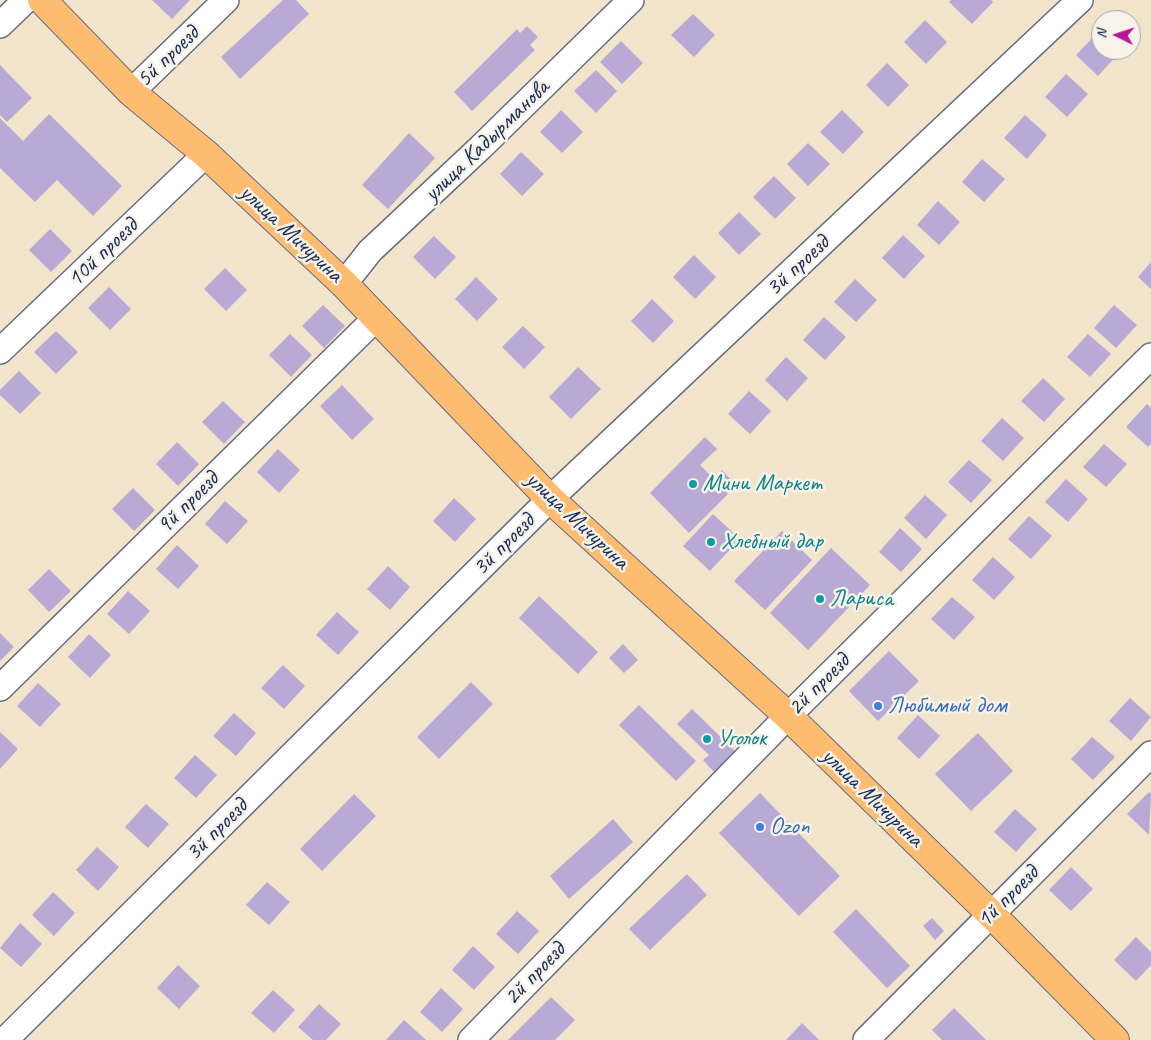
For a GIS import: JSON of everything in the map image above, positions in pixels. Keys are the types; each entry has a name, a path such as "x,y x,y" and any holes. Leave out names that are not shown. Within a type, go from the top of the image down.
{"main road":[{"name":"улица Мичурина","path":"42,0 131,92 206,154 344,284 550,499 788,716 991,914 1114,1040"}],"street":[{"path":"0,24 26,0"},
{"name":"5й проезд","path":"131,92 226,0"},
{"name":"улица Кадырманова","path":"344,284 370,251 481,148 631,0"},
{"name":"3й проезд","path":"5,1040 550,499 1080,0"},
{"name":"10й проезд","path":"0,351 206,154"},
{"name":"9й проезд","path":"0,688 376,318"},
{"name":"2й проезд","path":"471,1040 788,716 1151,356"},
{"name":"1й проезд","path":"866,1040 1151,754"}],"building":[{"path":"152,0 190,0 172,19"},
{"path":"283,0 296,0 309,14 240,79 221,57"},
{"path":"951,0 991,0 993,2 972,24 949,2"},
{"path":"693,14 715,35 694,57 671,35"},
{"path":"925,20 947,42 926,64 904,42"},
{"path":"527,26 538,37 530,45 535,50 472,111 454,92 517,29 520,33"},
{"path":"1091,39 1091,60 1113,60 1098,76 1076,55"},
{"path":"621,41 643,63 622,84 600,62"},
{"path":"887,63 909,85 888,107 866,85"},
{"path":"0,65 32,98 7,122 0,115"},
{"path":"596,70 617,91 596,113 574,91"},
{"path":"1066,74 1088,94 1067,117 1045,97"},
{"path":"561,110 583,132 562,153 540,132"},
{"path":"842,110 864,132 843,154 820,132"},
{"path":"49,114 122,186 93,216 57,180 35,202 0,168 0,118 23,141"},
{"path":"1025,115 1047,135 1027,159 1004,138"},
{"path":"409,133 435,158 388,209 362,185"},
{"path":"808,143 830,164 808,186 787,164"},
{"path":"521,152 544,174 522,196 500,174"},
{"path":"982,159 1005,179 984,202 962,182"},
{"path":"774,176 796,198 775,219 753,197"},
{"path":"938,201 960,222 939,245 917,225"},
{"path":"739,212 761,234 739,255 718,233"},
{"path":"50,229 72,251 51,272 29,250"},
{"path":"903,235 925,256 904,279 882,258"},
{"path":"434,236 456,257 435,279 413,257"},
{"path":"694,255 716,277 695,299 673,277"},
{"path":"1151,262 1151,289 1138,277"},
{"path":"225,268 247,290 226,311 204,289"},
{"path":"476,277 498,299 477,321 455,299"},
{"path":"855,279 877,300 856,322 834,302"},
{"path":"109,287 131,309 110,330 88,308"},
{"path":"652,299 674,321 653,343 631,321"},
{"path":"323,305 345,326 324,348 302,326"},
{"path":"1114,305 1137,325 1116,348 1094,328"},
{"path":"824,317 846,337 825,360 803,340"},
{"path":"523,326 545,347 524,369 502,347"},
{"path":"56,331 78,352 56,374 34,352"},
{"path":"290,334 312,355 291,377 269,355"},
{"path":"1088,334 1111,354 1090,377 1067,357"},
{"path":"786,357 808,378 787,401 765,380"},
{"path":"578,367 601,389 571,419 549,397"},
{"path":"19,371 41,393 20,414 0,395 0,390"},
{"path":"1043,378 1065,399 1044,422 1021,401"},
{"path":"342,385 374,419 352,440 320,406"},
{"path":"749,391 771,411 750,434 728,414"},
{"path":"223,401 245,422 224,444 202,422"},
{"path":"1147,404 1151,408 1151,444 1148,447 1126,427"},
{"path":"1002,418 1024,438 1003,461 981,441"},
{"name":"Мини Маркет","path":"705,437 717,449 700,465 714,479 722,470 731,480 723,488 728,494 689,533 650,493"},
{"path":"177,442 199,464 178,486 156,464"},
{"path":"1104,444 1127,464 1106,487 1083,467"},
{"path":"278,449 300,470 279,493 257,472"},
{"path":"969,460 992,480 971,503 948,482"},
{"path":"1066,479 1088,499 1068,522 1045,502"},
{"path":"133,488 155,510 134,531 112,509"},
{"path":"925,495 947,515 926,539 904,518"},
{"path":"454,498 476,519 455,542 433,521"},
{"path":"225,501 248,521 227,544 205,524"},
{"name":"Хлебный дар","path":"713,514 740,539 710,571 683,546"},
{"path":"1029,516 1052,536 1031,559 1008,539"},
{"path":"900,528 922,549 901,572 879,552"},
{"path":"782,531 812,560 765,610 734,581"},
{"path":"177,545 199,566 178,589 156,569"},
{"name":"Лариса","path":"831,548 870,585 808,650 770,613"},
{"path":"993,557 1015,577 994,600 972,580"},
{"path":"388,566 410,587 390,610 367,589"},
{"path":"49,569 71,591 49,612 28,590"},
{"path":"128,591 150,611 129,634 107,614"},
{"path":"539,596 598,652 578,674 519,618"},
{"path":"952,597 975,617 954,640 931,619"},
{"path":"337,612 359,632 338,655 316,635"},
{"path":"0,633 14,647 0,661"},
{"path":"89,634 111,655 90,678 68,657"},
{"path":"623,644 638,660 624,673 609,658"},
{"path":"889,651 919,681 878,721 849,691"},
{"path":"283,665 305,686 284,709 261,688"},
{"path":"471,682 493,704 439,759 417,737"},
{"path":"38,683 61,704 40,727 17,706"},
{"path":"1130,698 1151,717 1131,741 1109,721"},
{"path":"639,705 696,761 676,781 619,725"},
{"name":"Уголок","path":"692,709 738,754 716,774 703,760 709,755 677,724"},
{"path":"234,713 256,733 236,756 213,736"},
{"path":"918,715 940,736 919,759 897,738"},
{"path":"0,732 18,749 0,769"},
{"path":"978,733 1013,771 971,811 935,774"},
{"path":"1092,737 1115,757 1093,780 1071,759"},
{"path":"195,755 217,775 196,798 174,778"},
{"path":"1149,792 1151,794 1149,835 1127,814"},
{"path":"760,793 840,876 799,916 719,833"},
{"path":"354,794 376,816 322,871 300,849"},
{"path":"146,804 169,824 148,848 125,827"},
{"path":"1015,809 1037,829 1016,852 994,832"},
{"path":"613,819 633,842 569,899 550,876"},
{"path":"97,847 119,867 98,891 76,870"},
{"path":"1071,867 1093,889 1071,911 1049,890"},
{"path":"687,874 707,895 650,950 629,929"},
{"path":"267,882 290,902 269,925 246,905"},
{"path":"53,892 75,913 54,936 32,915"},
{"path":"856,909 910,966 887,988 833,932"},
{"path":"517,911 539,931 518,954 496,934"},
{"path":"932,918 944,931 935,940 923,926"},
{"path":"20,923 42,944 21,967 0,948"},
{"path":"1136,937 1151,952 1151,965 1136,981 1114,960"},
{"path":"473,946 495,967 474,990 452,970"},
{"path":"178,965 200,986 179,1009 157,988"},
{"path":"441,988 463,1009 442,1032 420,1012"},
{"path":"273,990 295,1010 274,1033 251,1013"},
{"path":"551,997 575,1020 555,1040 508,1040"},
{"path":"319,1004 341,1024 326,1040 313,1040 298,1027"},
{"path":"954,1008 986,1040 942,1040 932,1030"},
{"path":"404,1020 426,1040 386,1040"},
{"path":"802,1023 819,1040 786,1040"}],"place":[{"name":"Мини Маркет","path":"693,484"},
{"name":"Хлебный дар","path":"711,542"},
{"name":"Лариса","path":"820,599"},
{"name":"Любимый дом","path":"878,706"},
{"name":"Уголок","path":"707,739"},
{"name":"Ozon","path":"760,827"}]}
